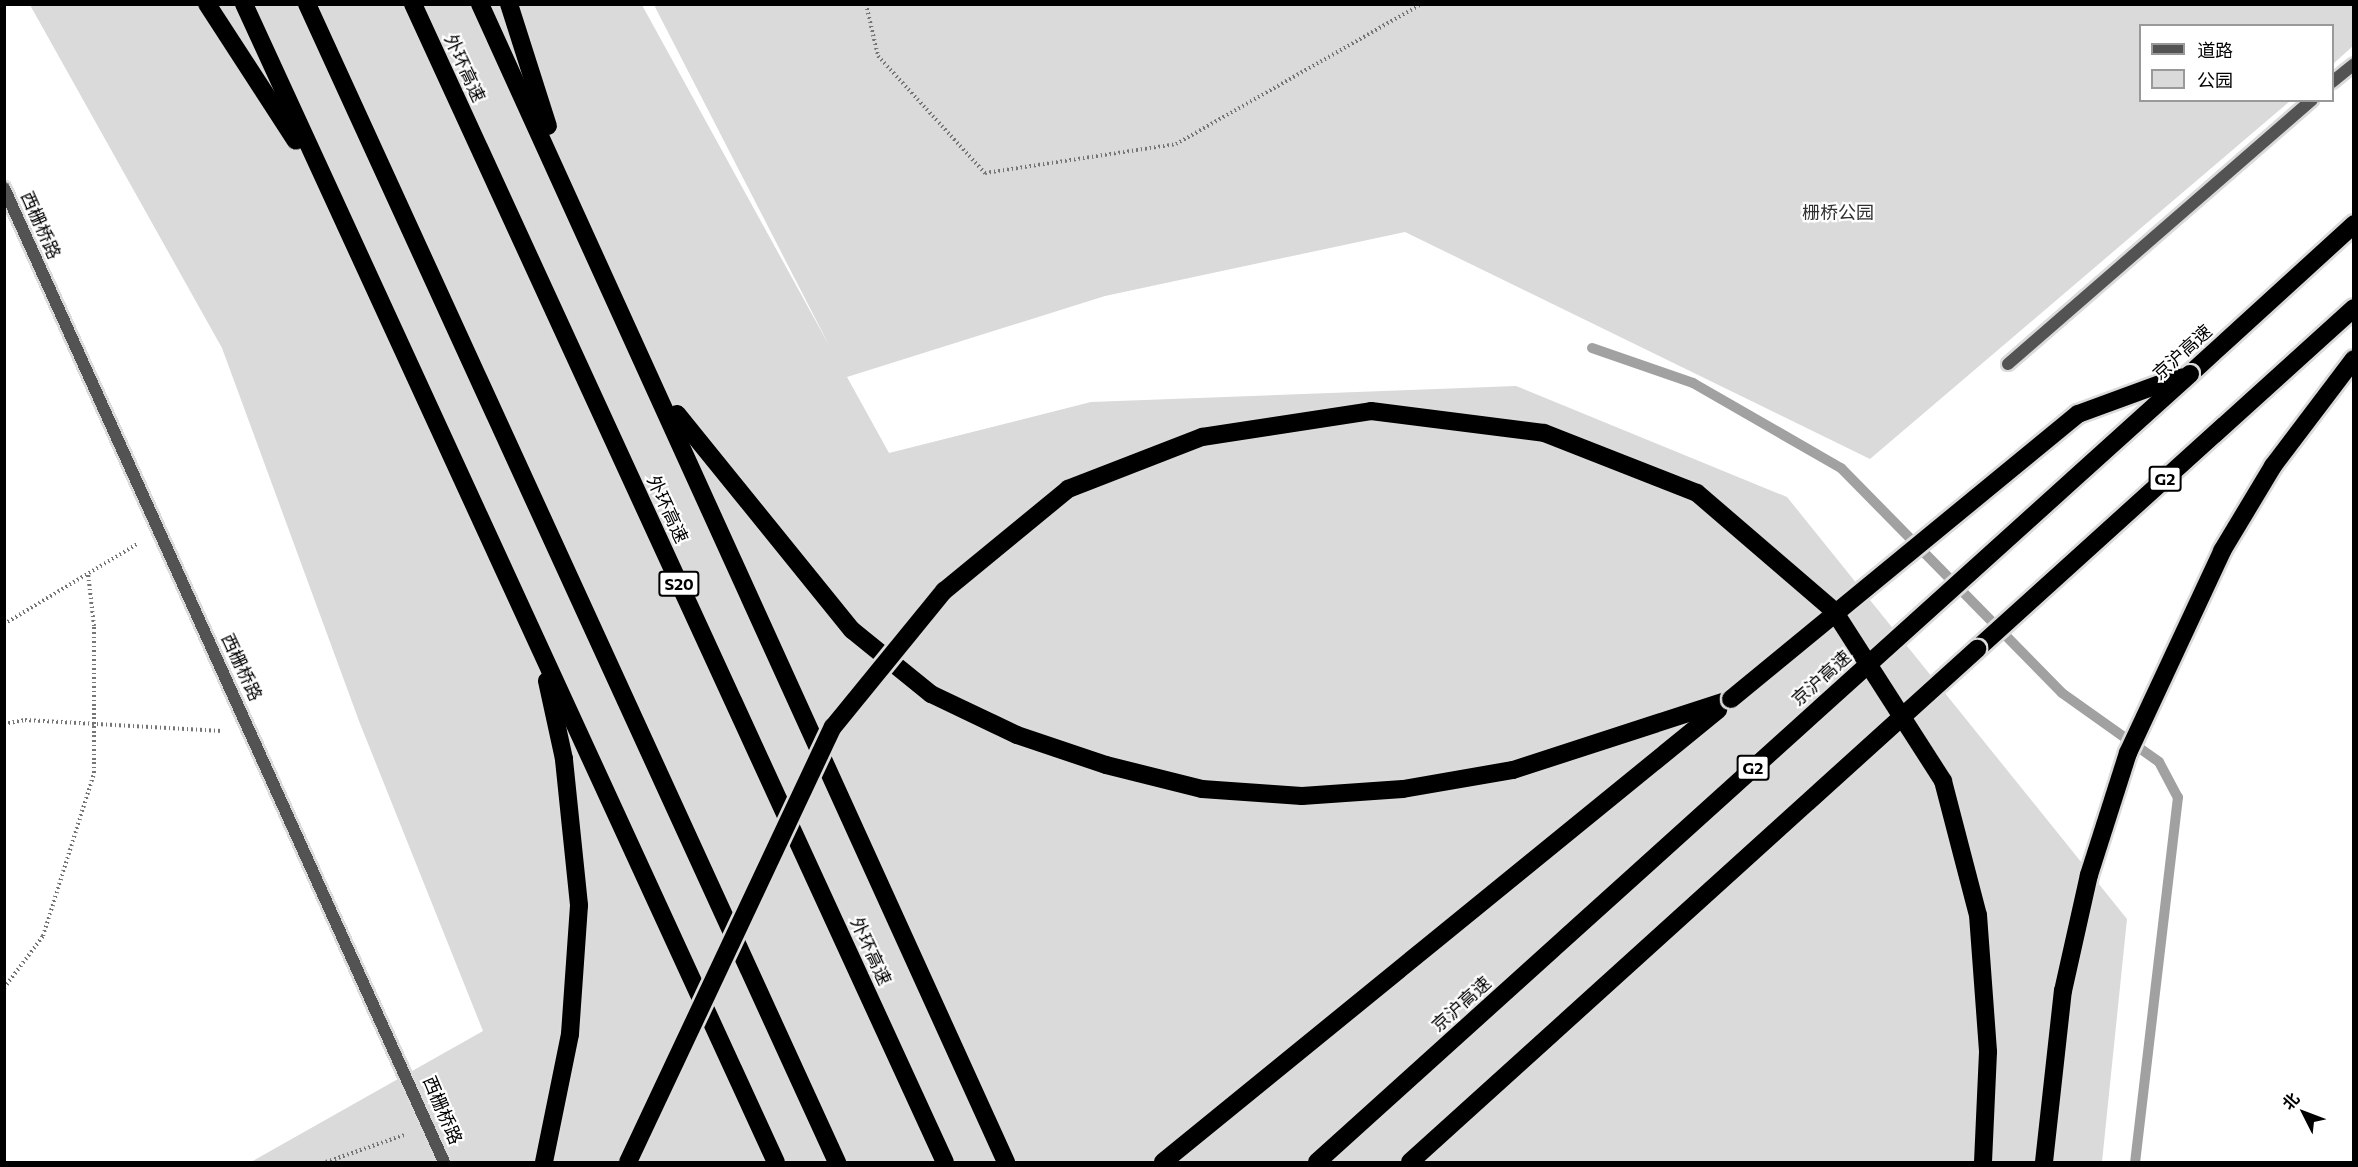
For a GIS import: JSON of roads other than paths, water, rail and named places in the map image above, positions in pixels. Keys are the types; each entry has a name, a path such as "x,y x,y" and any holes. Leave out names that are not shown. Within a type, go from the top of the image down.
{"highway":[{"path":"207,4 329,190"},
{"path":"244,4 776,1162"},
{"path":"307,4 837,1162"},
{"name":"外环高速","path":"413,4 945,1162"},
{"path":"480,4 572,199 1006,1162"},
{"path":"509,4 572,199"},
{"name":"京沪高速","path":"1317,1162 2354,225"},
{"name":"G2","path":"1410,1162 2354,308"},
{"path":"2044,1162 2063,991 2089,874 2128,753 2222,550 2273,466 2354,359"},
{"path":"1163,1162 2078,414 2190,374"},
{"path":"658,390 852,630 931,694 1017,735 1106,765 1202,789 1302,796 1403,789 1514,770 1731,699"},
{"path":"628,1162 833,727 944,591 1068,489 1202,437 1371,411 1544,433 1697,492 1834,611 1943,781 1978,915 1988,1052 1983,1162"},
{"path":"539,647 564,759 579,904 570,1034 544,1162"}],"street":[{"path":"2334,80 2354,64"},
{"path":"2008,364 2310,102"},
{"name":"西栅桥路","path":"4,188 431,1128 444,1162"}],"waterway":[{"path":"1592,348 1693,383 1841,468 2062,693 2159,762 2178,797 2135,1162"}],"park label":[{"name":"栅桥公园","path":"1838,212"}]}
